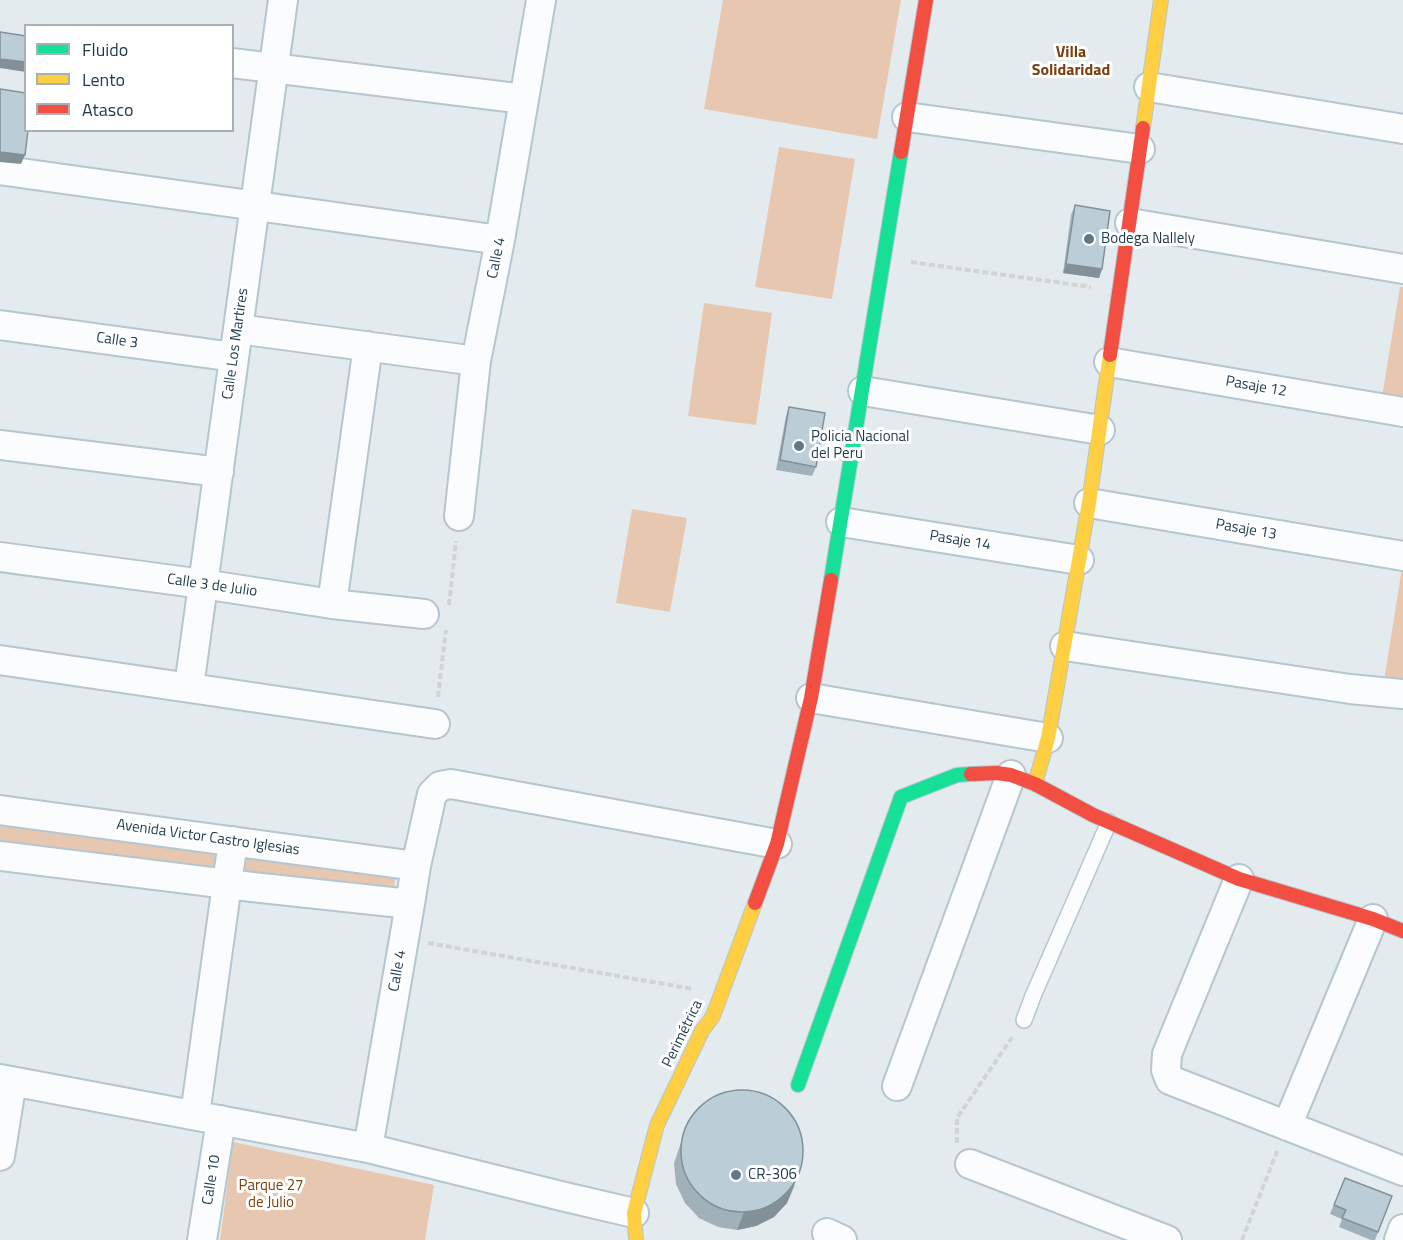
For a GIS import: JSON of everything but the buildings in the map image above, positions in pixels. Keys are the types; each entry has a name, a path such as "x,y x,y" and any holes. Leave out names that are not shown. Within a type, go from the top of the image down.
{"street":[{"name":"Calle Los Martires","path":"189,687 283,0"},
{"name":"Calle 4","path":"459,516 476,361 500,240 541,0"},
{"name":"Perimétrica","path":"635,1226 657,1125 702,1031 712,1016 777,844 811,698 926,0"},
{"path":"897,1086 1023,780 1048,738 1089,503 1160,0"},
{"path":"234,63 524,99"},
{"path":"1149,87 1403,129"},
{"path":"907,117 1140,149"},
{"path":"0,170 500,240"},
{"path":"1130,223 1403,269"},
{"name":"Calle 3","path":"0,325 236,343 368,346 476,361"},
{"path":"332,604 368,346"},
{"name":"Pasaje 12","path":"1109,362 1403,412"},
{"path":"863,392 1100,430"},
{"path":"0,445 219,472"},
{"name":"Pasaje 13","path":"1089,503 1403,556"},
{"name":"Pasaje 14","path":"841,522 1079,560"},
{"name":"Calle 3 de Julio","path":"0,557 332,604 424,614"},
{"path":"1065,646 1350,689 1403,694"},
{"path":"0,660 435,724"},
{"path":"811,698 1048,738"},
{"path":"798,1085 901,797 957,775 997,773 1023,780 1109,822 1239,879 1373,919 1403,931"},
{"name":"Calle 4","path":"368,1148 416,866 432,794 440,786 451,784 777,844"},
{"name":"Avenida Victor Castro Iglesias","path":"0,810 416,866"},
{"name":"Calle 10","path":"202,1240 208,1118 227,884 233,841"},
{"path":"0,856 227,884 410,903"},
{"path":"1239,879 1167,1054 1166,1070 1170,1080 1403,1171"},
{"path":"1287,1126 1373,919"},
{"path":"0,1156 6,1080 368,1148 561,1196 635,1226"},
{"path":"970,1164 1167,1240"},
{"path":"1399,1240 1403,1229"}],"lane":[{"path":"1024,1020 1109,822"}],"path":[{"path":"884,258 1119,291"},
{"path":"404,938 721,994"},
{"path":"970,1164 957,1144 957,1118 1024,1020"},
{"path":"1242,1240 1287,1126"}],"green space":[{"path":"723,0 901,0 877,139 704,109"},
{"path":"779,147 855,159 832,299 755,287"},
{"path":"1400,287 1403,287 1403,407 1381,403"},
{"path":"704,303 772,313 756,425 688,416"},
{"path":"632,509 687,518 670,612 616,603"},
{"path":"1403,568 1403,683 1384,681"},
{"path":"0,821 396,872 393,894 0,843"},
{"name":"Parque 27 de Julio","path":"233,1142 434,1185 425,1240 220,1240"}],"traffic: fast":[{"path":"831,580 901,152"},
{"path":"798,1085 901,797 957,775 971,774"}],"traffic: slow":[{"path":"1143,128 1161,0"},
{"path":"1035,784 1048,738 1089,503 1110,355"},
{"path":"636,1240 634,1213 657,1125 702,1031 713,1016 755,903"}],"traffic: jam":[{"path":"901,152 926,0"},
{"path":"1110,355 1143,128"},
{"path":"755,903 777,844 811,698 831,580"},
{"path":"971,774 1011,775 1035,784 1093,815 1239,879 1373,919 1403,931"}],"place":[{"name":"Bodega Nallely","path":"1089,239"},
{"name":"Policia Nacional del Peru","path":"799,446"},
{"name":"CR-306","path":"736,1175"}],"district":[{"name":"Villa Solidaridad","path":"1071,62"}]}
